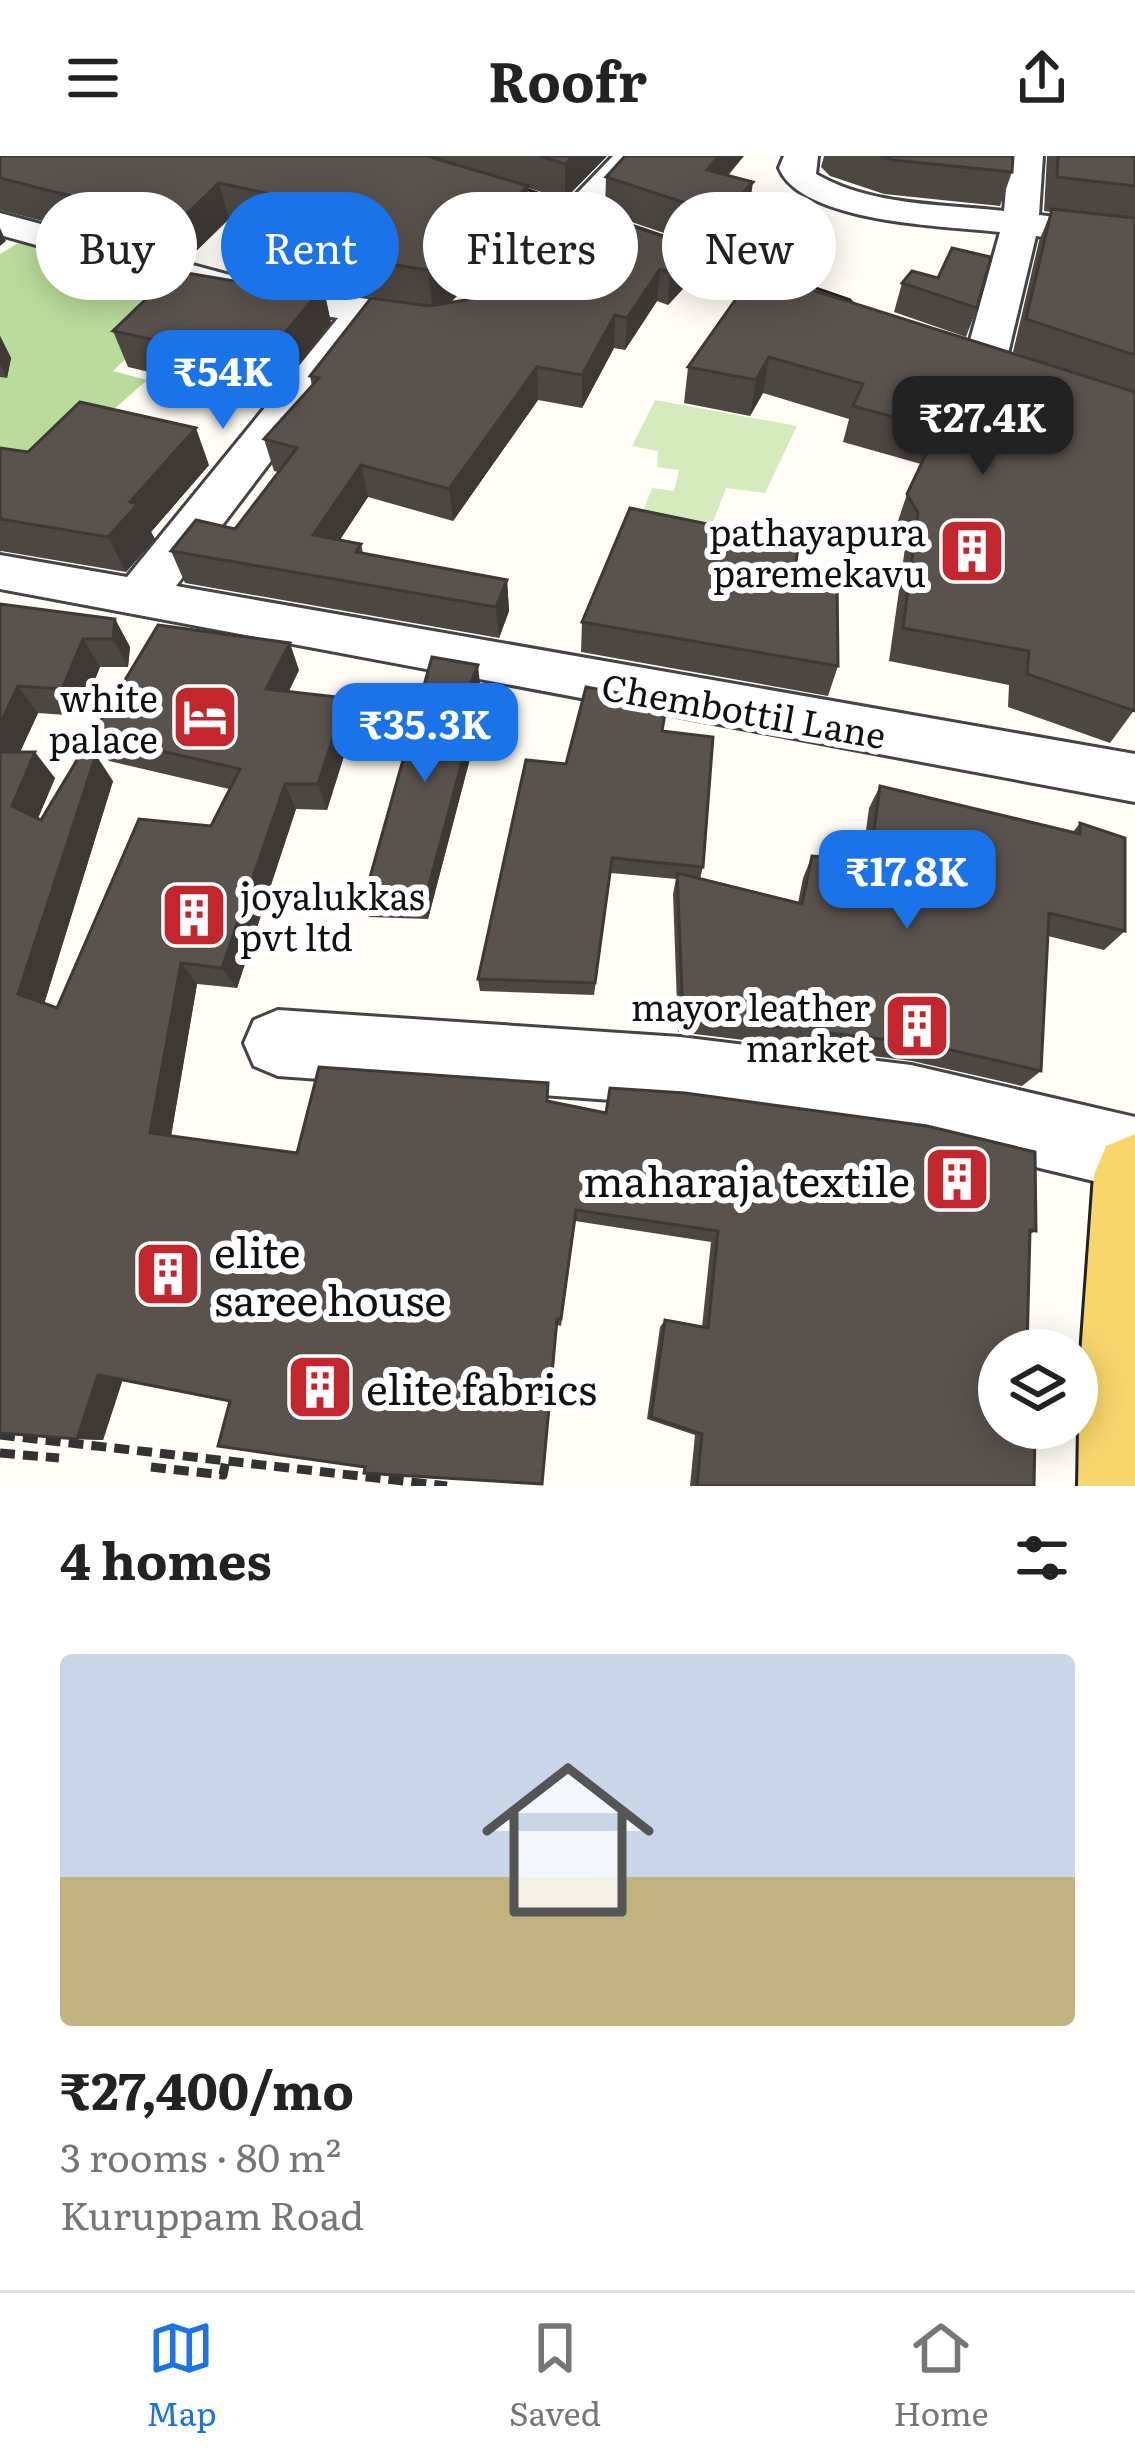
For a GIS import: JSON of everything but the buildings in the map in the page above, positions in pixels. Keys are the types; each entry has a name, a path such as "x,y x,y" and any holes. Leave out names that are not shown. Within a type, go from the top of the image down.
{"main road":[{"path":"370,156 483,192"},
{"path":"638,243 863,320"},
{"path":"943,348 1000,368"},
{"path":"1126,1486 1125,1368 1135,1175"}],"street":[{"path":"595,192 632,156"},
{"path":"801,156 796,168 801,180 825,194 882,208 1135,237"},
{"path":"1000,368 1026,156"},
{"path":"0,224 261,295 432,323 453,322 478,301"},
{"path":"139,599 365,311"},
{"name":"Chembottil Lane","path":"0,572 1135,778"},
{"path":"278,1042 680,1071 911,1101 1135,1154"}],"path":[{"path":"0,1435 447,1486"},
{"path":"0,1453 59,1458"},
{"path":"151,1467 223,1475 226,1459"}],"green space":[{"path":"25,239 36,242 36,300 187,300 113,371 147,380 48,467 0,461 0,254"},
{"path":"655,400 797,426 765,493 726,488 712,525 643,511 652,488 674,491 679,470 657,467 658,451 632,446"}],"place":[{"name":"pathayapura paremekavu","path":"972,551"},
{"name":"white palace","path":"205,717"},
{"name":"joyalukkas pvt ltd","path":"194,915"},
{"name":"mayor leather market","path":"917,1026"},
{"name":"maharaja textile","path":"957,1179"},
{"name":"elite saree house","path":"168,1274"},
{"name":"elite fabrics","path":"320,1387"}]}
